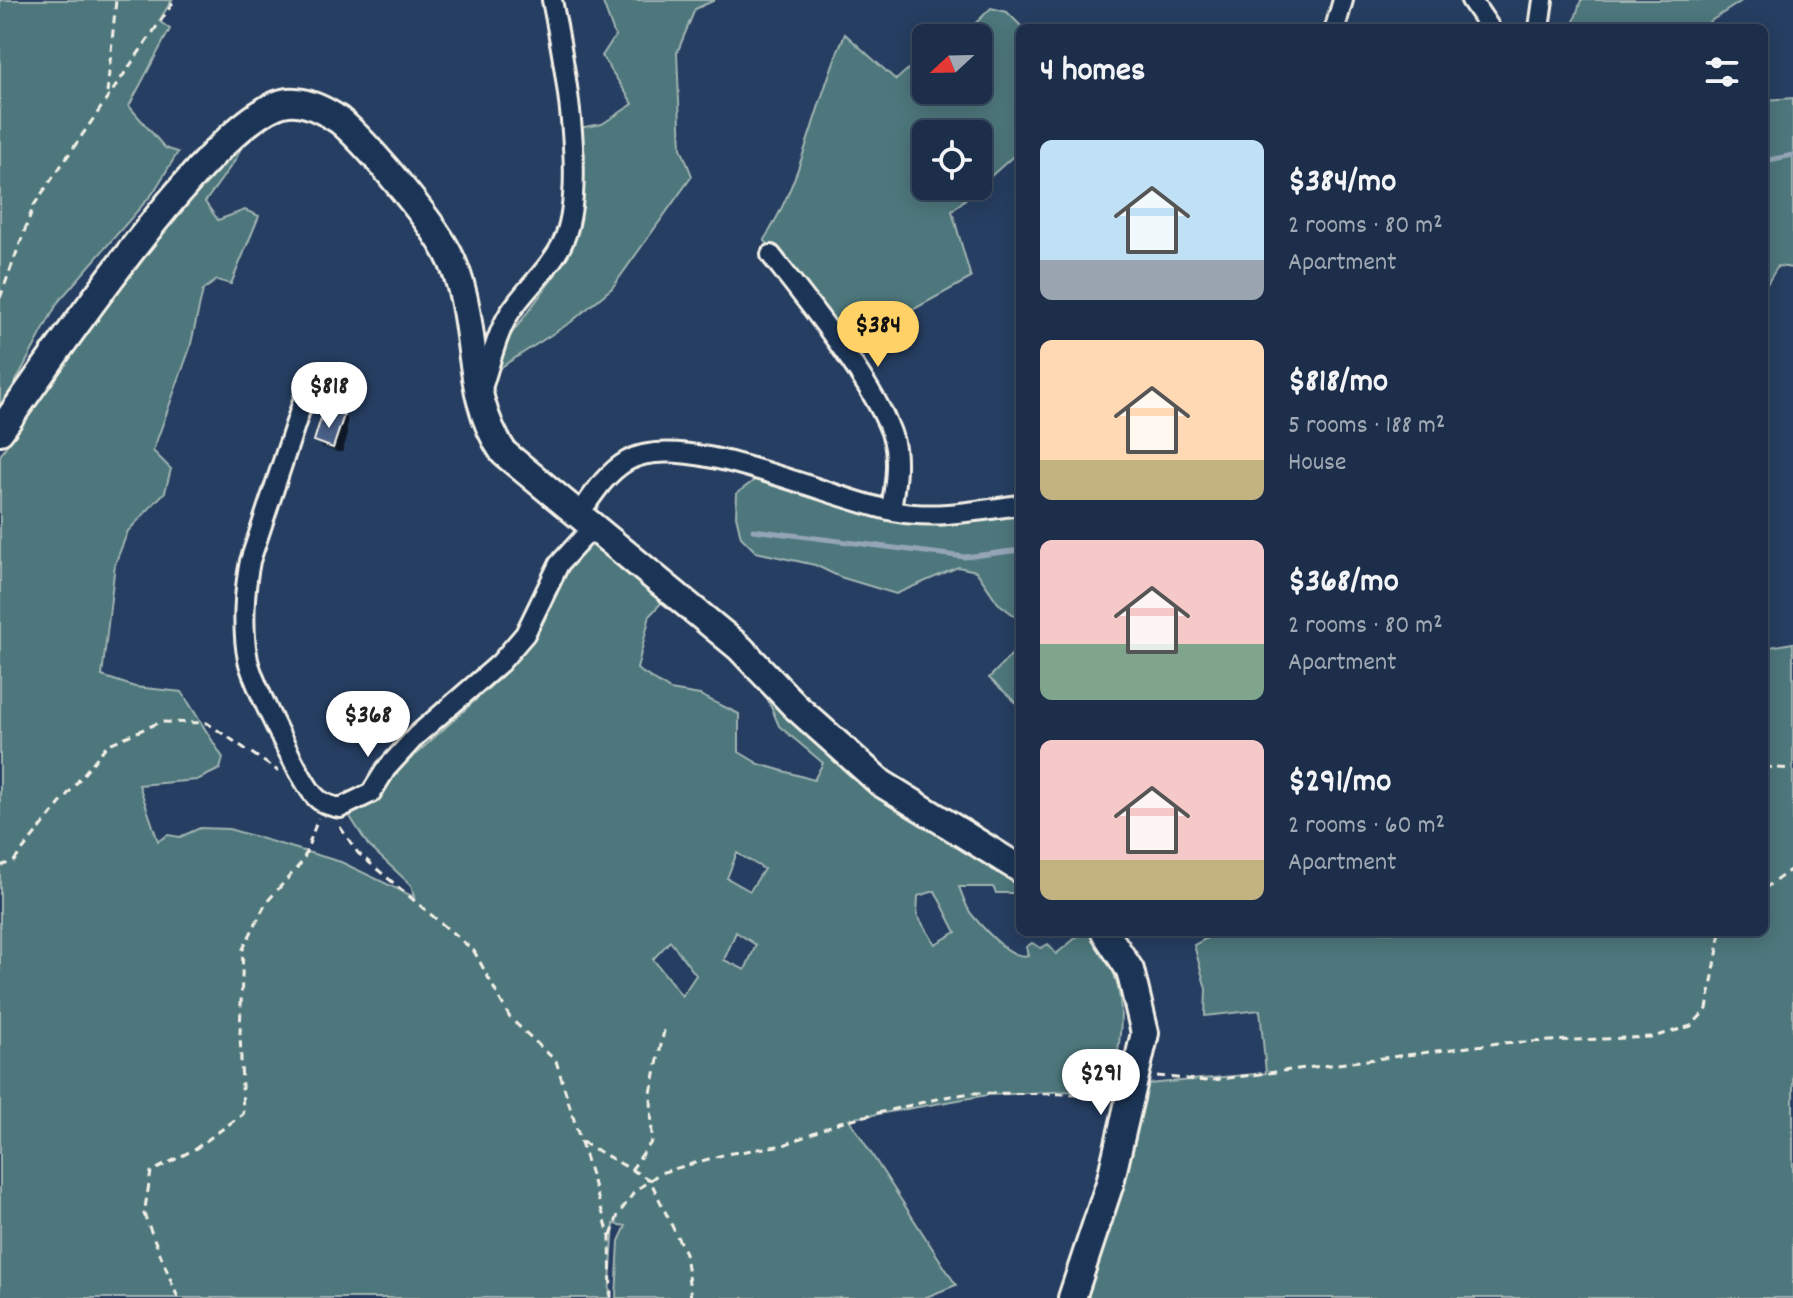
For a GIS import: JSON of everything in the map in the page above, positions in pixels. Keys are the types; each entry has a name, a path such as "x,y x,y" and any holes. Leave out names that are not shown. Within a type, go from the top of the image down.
{"street":[{"path":"478,401 508,315 560,248 569,226 573,164 562,49 552,0"},
{"path":"1336,24 1343,0"},
{"path":"1471,0 1487,24"},
{"path":"1540,24 1543,0"},
{"path":"0,431 149,226 234,131 275,105 290,101 326,112 341,122 411,200 447,251 462,300 478,401 491,434 504,453 740,648 795,706 881,783 1016,867"},
{"path":"771,255 835,340 889,427 896,470 891,510"},
{"path":"310,380 250,561 246,589 247,651 252,672 313,794 323,803 340,808 371,793 386,769 417,735 500,663 525,634 609,473 642,454 667,450 710,455 891,510 936,516 1016,506"},
{"path":"1072,1298 1110,1183 1145,1033 1130,970 1108,936"}],"path":[{"path":"107,97 116,0"},
{"path":"0,298 34,205 175,0"},
{"path":"0,866 14,861 107,745 160,722 207,723 287,777"},
{"path":"1768,767 1793,769"},
{"path":"323,803 358,853 474,951 510,1018 556,1061 610,1237 611,1298"},
{"path":"178,1298 144,1214 151,1172 195,1149 243,1114 240,1033 243,949 266,903 303,861 323,803"},
{"path":"1768,886 1793,868"},
{"path":"610,1237 618,1215 635,1191 660,1173 726,1154 784,1145 840,1122 945,1097 972,1093 1077,1094 1094,1078 1138,1072 1162,1079 1206,1081 1499,1043 1653,1037 1691,1026 1707,1009 1720,936"},
{"path":"631,1170 652,1141 651,1093 665,1026"},
{"path":"581,1142 650,1180 685,1253 691,1298"}],"green space":[{"path":"0,0 172,0 159,21 170,29 129,106 165,148 178,152 153,193 58,302 0,411"},
{"path":"602,0 715,0 695,9 677,53 681,148 692,176 612,288 571,322 495,371 504,344 556,274 585,155 578,128 602,124 633,104 602,56 615,36"},
{"path":"1581,0 1743,0 1706,24 1573,24"},
{"path":"991,8 1007,12 1019,24 1016,24 1016,154 992,175 992,120 912,120 912,200 964,200 952,211 971,278 850,344 813,293 764,240 789,191 845,34 896,80 912,66 912,104 992,104 992,24 974,24"},
{"path":"1793,98 1793,268 1778,266 1768,282 1768,100"},
{"path":"245,138 236,159 205,202 218,220 245,210 259,216 231,284 217,280 203,290 190,348 153,451 171,469 165,492 128,531 115,564 102,676 135,687 182,692 223,758 220,769 197,780 139,785 158,841 168,835 180,837 200,828 229,829 341,862 414,897 411,885 368,845 349,815 502,676 542,625 587,532 665,599 650,615 637,669 670,690 700,695 739,714 739,752 759,764 814,780 823,763 779,726 761,683 1016,872 1016,902 1014,893 996,893 993,887 959,887 971,913 1006,949 1021,956 1028,955 1026,947 1032,943 1041,948 1048,944 1056,954 1078,936 1092,936 1111,967 1120,1002 1120,1038 1114,1078 1074,1091 987,1095 849,1119 956,1285 924,1298 616,1298 619,1241 626,1226 614,1224 609,1298 0,1298 0,456 99,293","holes":["737,853 764,869 750,891 727,878","935,891 956,932 935,944 917,915 918,896","736,932 756,945 745,970 724,960","670,941 696,975 682,996 653,959"]},
{"path":"771,478 941,526 1016,517 1016,617 998,603 976,571 958,567 896,594 840,577 815,565 756,552 741,537 736,516 737,493 756,479"},
{"path":"1793,643 1793,1298 1073,1298 1138,1085 1266,1073 1260,1010 1205,1016 1206,989 1194,945 1211,936 1768,936 1768,647"},
{"path":"1016,650 1016,702 989,678"}],"building":[{"path":"332,412 344,415 333,448 314,441 321,418 330,421"}],"waterway":[{"path":"1768,160 1793,155"},
{"path":"753,530 965,557 1016,551"}]}
